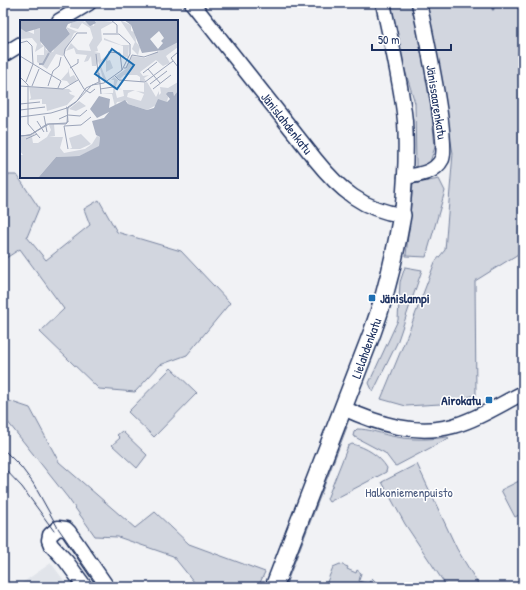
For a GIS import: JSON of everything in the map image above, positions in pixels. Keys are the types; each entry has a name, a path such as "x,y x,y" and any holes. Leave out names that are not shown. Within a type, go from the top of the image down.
{"main road":[{"name":"Lielahdenkatu","path":"274,587 384,300 394,261 402,215"}],"street":[{"path":"61,20 89,3"},
{"name":"Jänislahdenkatu","path":"192,3 332,180 369,207 386,213 402,215"},
{"name":"Lielahdenkatu","path":"383,3 400,85 405,121 405,177 402,215"},
{"name":"Jänissaarenkatu","path":"405,177 419,175 435,168 443,158 444,151 441,121 419,3"},
{"path":"3,55 20,45"},
{"path":"343,408 383,424 418,431 454,426 523,393"},
{"path":"85,587 66,561 51,545 49,540 50,535 58,528 66,529 69,532 107,587"}],"shaded area":[{"path":"51,563 69,587 16,587 19,585"}],"green space":[{"path":"391,3 411,3 420,40 430,95 435,147 430,162 416,169 415,103 404,67"},
{"path":"425,3 523,3 523,251 475,281 476,395 440,404 406,406 381,399 435,262 445,250 453,153"},
{"path":"3,175 17,175 39,208 27,237 46,260 90,225 84,209 99,200 117,232 181,251 230,303 187,355 160,365 135,392 99,389 40,332 64,309 20,249 3,260"},
{"path":"439,179 445,191 426,257 406,256 413,184"},
{"path":"405,267 422,270 397,343 373,392 369,383 398,320 400,282"},
{"path":"171,368 197,393 154,437 128,412"},
{"path":"3,399 30,408 59,462 135,528 155,512 189,544 265,572 258,587 198,587 173,556 118,537 95,536 68,498 3,416"},
{"path":"346,427 285,587 281,587 342,430"},
{"path":"357,429 370,430 391,436 412,439 449,438 396,466 385,453 353,436"},
{"path":"122,431 147,455 137,468 112,445 120,438 117,435"},
{"path":"352,444 357,445 377,456 387,468 386,472 329,502 327,499 348,446"},
{"name":"Halkoniemenpuisto","path":"417,464 457,549 480,587 447,587 405,524 382,482"},
{"path":"523,479 523,513 515,517 501,490"},
{"path":"340,564 348,567 347,569 356,573 357,570 361,573 359,581 368,584 372,578 381,587 325,587 333,567"}],"waterway":[{"path":"492,3 493,9"}],"tram line":[{"path":"3,449 21,467 33,483 58,528 99,587"},
{"path":"3,467 22,487 54,531"}],"place":[{"name":"Jänislampi","path":"372,298"},
{"name":"Airokatu","path":"489,400"}]}
